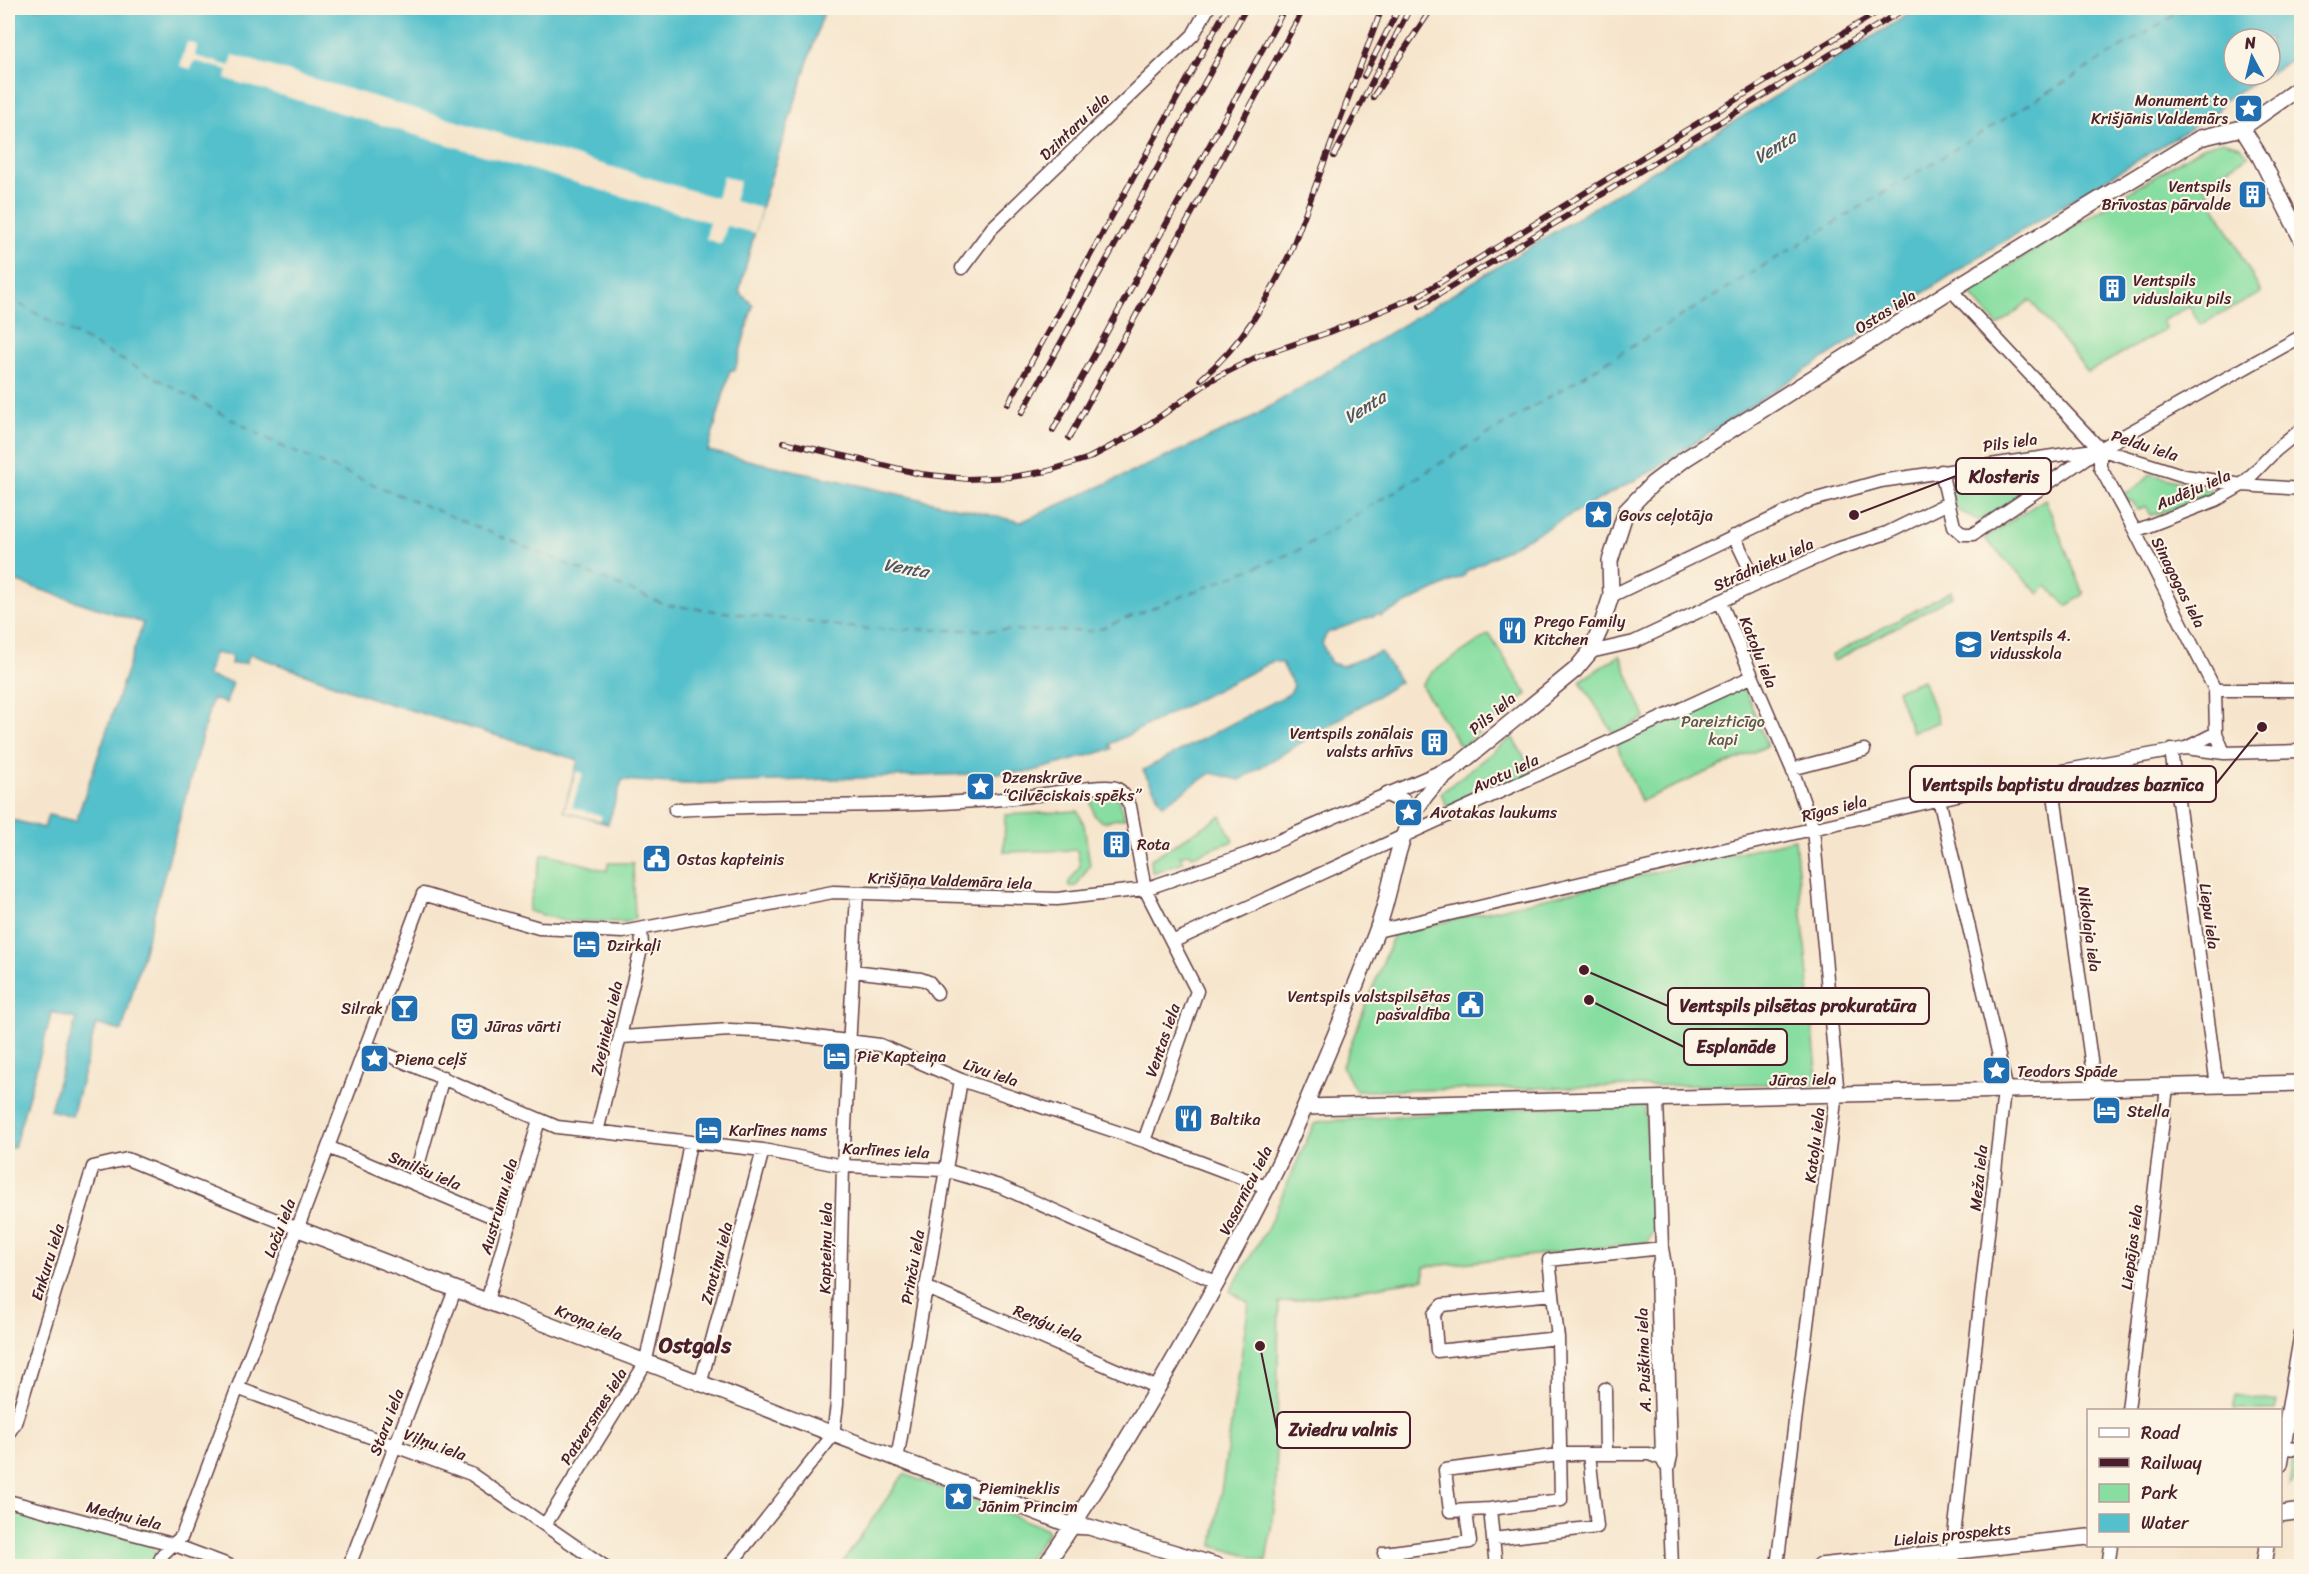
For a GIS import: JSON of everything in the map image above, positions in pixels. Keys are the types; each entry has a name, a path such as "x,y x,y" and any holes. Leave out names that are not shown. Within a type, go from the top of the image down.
{"street":[{"name":"Dzintaru iela","path":"962,268 992,228 1193,34 1208,8"},
{"name":"Ostas iela","path":"1590,652 1611,596 1610,561 1626,511 1652,484 1685,459 1951,290 2200,138 2242,128 2301,86"},
{"path":"2242,128 2260,157 2301,240"},
{"name":"Peldu iela","path":"1951,290 2100,449 2185,476 2242,485"},
{"name":"Pils iela","path":"1611,596 1809,501 1881,481 2100,449 2301,336"},
{"path":"2242,485 2275,451 2301,429"},
{"path":"1941,471 1954,526 1963,534 1973,534 2100,449"},
{"name":"Sinagogas iela","path":"2100,449 2100,467 2215,690 2216,733 2224,753"},
{"name":"Audēju iela","path":"2135,531 2216,500 2242,485 2301,489"},
{"name":"Strādnieku iela","path":"1590,652 1634,642 1757,584 1834,550 1887,533 1948,503"},
{"path":"1734,536 1757,584"},
{"name":"Katoļu iela","path":"1720,601 1792,769 1814,830 1837,1096 1778,1566"},
{"name":"Pils iela","path":"1418,803 1434,785 1575,670 1590,652"},
{"name":"Avotu iela","path":"1174,941 1751,677"},
{"path":"2215,690 2301,690"},
{"path":"2186,748 2216,733"},
{"name":"Rīgas iela","path":"1377,931 2051,773 2186,748 2224,753 2301,751"},
{"path":"1792,769 1864,750"},
{"name":"Liepu iela","path":"2171,750 2217,1086"},
{"name":"Krišjāņa Valdemāra iela","path":"423,894 504,920 546,929 640,931 823,893 1058,899 1145,889 1250,853 1461,763"},
{"name":"Nikolaja iela","path":"2051,773 2095,1089"},
{"name":"Ventas iela","path":"675,810 990,801 1104,786 1116,788 1124,795 1130,806 1145,889 1174,941 1197,991 1144,1141"},
{"path":"1388,794 1403,801 1407,822"},
{"name":"Meža iela","path":"1939,799 2005,1082 1953,1559"},
{"name":"Vasarnīcu iela","path":"1046,1566 1158,1388 1218,1284 1269,1188 1305,1107 1377,931 1401,839 1407,822 1418,803"},
{"name":"Kapteiņu iela","path":"729,1566 832,1435 837,1404 843,1166 857,893"},
{"name":"Loču iela","path":"157,1566 163,1554 182,1536 423,894"},
{"name":"Zvejnieku iela","path":"597,1132 622,1037 642,945 640,931"},
{"path":"853,971 921,979 929,982 937,993"},
{"name":"Līvu iela","path":"622,1037 730,1030 850,1039 880,1044 961,1080 1144,1141 1269,1188"},
{"name":"Karlīnes iela","path":"367,1046 557,1126 762,1150 843,1166 945,1170 999,1186 1218,1284"},
{"path":"413,1183 443,1077"},
{"name":"Prinču iela","path":"897,1460 961,1080"},
{"name":"Jūras iela","path":"1305,1107 1837,1096 2301,1083"},
{"name":"Liepājas iela","path":"2128,1409 2167,1087"},
{"name":"A. Puškina iela","path":"1657,1099 1662,1248 1657,1273 1672,1566"},
{"name":"Austrumu iela","path":"487,1301 539,1120"},
{"name":"Patversmes iela","path":"545,1525 645,1364 669,1256 690,1142"},
{"name":"Smilšu iela","path":"328,1148 510,1224"},
{"name":"Znotiņu iela","path":"700,1385 762,1150"},
{"name":"Kroņa iela","path":"93,1167 127,1159 296,1228 645,1364 1073,1526"},
{"name":"Enkuru iela","path":"8,1434 15,1423 93,1167"},
{"path":"1662,1248 1549,1260 1558,1338 1560,1455 1561,1500 1466,1512 1450,1511 1445,1470 1560,1455 1589,1454 1649,1454 1665,1464"},
{"name":"Reņģu iela","path":"925,1287 1158,1388"},
{"name":"Staru iela","path":"350,1566 394,1446 456,1290"},
{"path":"1553,1294 1442,1305 1434,1314 1437,1351 1558,1338"},
{"path":"2282,1453 2301,1335"},
{"name":"Viļņu iela","path":"237,1388 471,1474 604,1566"},
{"path":"1605,1389 1606,1454"},
{"path":"2283,1448 2301,1449"},
{"path":"1493,1539 1597,1527 1589,1454"},
{"name":"Medņu iela","path":"8,1501 172,1544 231,1566"},
{"path":"1490,1509 1496,1566"},
{"path":"2282,1514 2301,1511"},
{"path":"1384,1552 1470,1542 1466,1512"},
{"path":"1073,1526 1089,1527 1218,1566"},
{"name":"Lielais prospekts","path":"1819,1566 1953,1559 2087,1537"},
{"path":"2108,1566 2111,1547"},
{"path":"2264,1566 2267,1547"}],"green space":[{"path":"2222,141 2240,146 2249,156 2203,183 2261,293 2200,325 2190,306 2162,321 2166,329 2088,372 2030,300 1998,326 1968,291 2203,147"},
{"path":"2039,462 2042,481 1980,521 1955,509 1949,484 1956,474"},
{"path":"2150,474 2212,490 2211,499 2151,515 2146,506 2137,510 2133,502 2120,496 2137,487"},
{"path":"2045,499 2084,594 2067,606 2047,586 2039,594 1984,538"},
{"path":"1951,591 1953,596 1834,661 1831,656"},
{"path":"1489,634 1527,694 1461,747 1421,685 1432,672"},
{"path":"1620,655 1645,718 1614,734 1580,681"},
{"path":"1923,680 1939,722 1912,732 1897,690"},
{"name":"Pareizticīgo kapi","path":"1744,686 1767,746 1641,801 1616,744"},
{"path":"1512,737 1534,773 1450,814 1441,793"},
{"path":"1108,792 1119,799 1125,818 1102,822 1094,815 1090,795"},
{"path":"1078,811 1084,825 1090,865 1076,886 1070,887 1068,884 1080,866 1077,850 1004,852 1005,815"},
{"path":"1221,816 1233,841 1192,856 1190,853 1180,856 1183,862 1152,873 1151,859"},
{"path":"1795,839 1818,1083 1356,1091 1342,1066 1394,934"},
{"path":"549,854 607,871 608,863 633,863 635,918 627,922 564,921 528,911 542,855"},
{"path":"1573,1105 1647,1106 1645,1110 1656,1225 1647,1243 1424,1267 1424,1279 1279,1303 1276,1497 1266,1561 1213,1546 1249,1303 1230,1291 1267,1229 1314,1124 1324,1121"},
{"path":"2236,1395 2277,1402 2275,1409 2233,1409"},
{"path":"2298,1454 2301,1459 2301,1476 2289,1486 2294,1455"},
{"path":"904,1474 1045,1528 1048,1532 1023,1566 840,1566"},
{"path":"8,1508 151,1544 157,1555 152,1566 8,1566"}],"water":[{"name":"Venta","path":"8,8 825,8 761,208 739,292 753,305 735,370 730,370 708,451 1021,522 1248,420 1919,8 2301,8 2301,54 2282,66 2282,27 2222,27 2222,87 2246,87 2224,100 2216,113 1989,250 1650,472 1465,572 1465,575 1381,616 1379,614 1327,633 1322,644 1331,663 1342,666 1381,652 1400,682 1240,780 1211,773 1163,805 1143,770 1289,694 1294,687 1282,663 1273,661 1110,744 1112,749 1030,772 686,784 622,780 608,824 564,811 578,760 380,701 250,654 246,663 231,664 232,656 214,653 207,676 233,683 226,703 212,699 122,1031 96,1024 72,1116 50,1110 76,1019 52,1012 14,1148 8,1147 8,819 44,828 48,815 76,821 143,623 8,579"}],"pier":[{"path":"187,42 197,45 195,56 230,66 233,55 717,198 723,176 740,181 734,201 761,208 755,233 727,226 721,244 706,239 709,222 226,79 228,70 194,61 191,69 180,66"},
{"path":"576,771 583,773 572,807 602,816 600,821 564,811"}],"ferry route":[{"path":"8,298 283,447 666,605 866,629 1094,631 1297,551 2186,8"}],"railway":[{"path":"1008,404 1227,8"},
{"path":"1022,413 1246,8"},
{"path":"1053,430 1285,8"},
{"path":"1069,438 1304,8"},
{"path":"1201,379 1229,351 1253,320 1291,251 1382,8"},
{"path":"1364,76 1399,8"},
{"path":"1334,156 1410,8"},
{"path":"1373,97 1432,8"},
{"path":"784,442 921,474 968,479 1011,477 1048,471 1089,458 1138,432 1213,379 1259,356 1330,332 1418,296 1884,8"},
{"path":"1420,306 1906,8"}],"place":[{"name":"Monument to Krišjānis Valdemārs","path":"2249,109"},
{"name":"Ventspils Brīvostas pārvalde","path":"2252,195"},
{"name":"Ventspils viduslaiku pils","path":"2112,289"},
{"name":"Govs ceļotāja","path":"1598,515"},
{"name":"Klosteris","path":"1854,515"},
{"name":"Prego Family Kitchen","path":"1513,630"},
{"name":"Ventspils 4. vidusskola","path":"1969,644"},
{"name":"Ventspils baptistu draudzes baznīca","path":"2262,727"},
{"name":"Ventspils zonālais valsts arhīvs","path":"1434,742"},
{"name":"Dzenskrūve “Cilvēciskais spēks”","path":"981,786"},
{"name":"Avotakas laukums","path":"1409,812"},
{"name":"Rota","path":"1116,844"},
{"name":"Ostas kapteinis","path":"656,859"},
{"name":"Dzirkaļi","path":"586,945"},
{"name":"Ventspils pilsētas prokuratūra","path":"1584,970"},
{"name":"Esplanāde","path":"1589,1000"},
{"name":"Ventspils valstspilsētas pašvaldība","path":"1471,1005"},
{"name":"Silrak","path":"404,1008"},
{"name":"Jūras vārti","path":"464,1026"},
{"name":"Pie Kapteiņa","path":"836,1056"},
{"name":"Piena ceļš","path":"374,1059"},
{"name":"Teodors Spāde","path":"1996,1071"},
{"name":"Stella","path":"2106,1111"},
{"name":"Baltika","path":"1189,1119"},
{"name":"Karlīnes nams","path":"708,1130"},
{"name":"Zviedru valnis","path":"1260,1346"},
{"name":"Piemineklis Jānim Princim","path":"958,1497"}],"district":[{"name":"Ostgals","path":"695,1345"}]}
